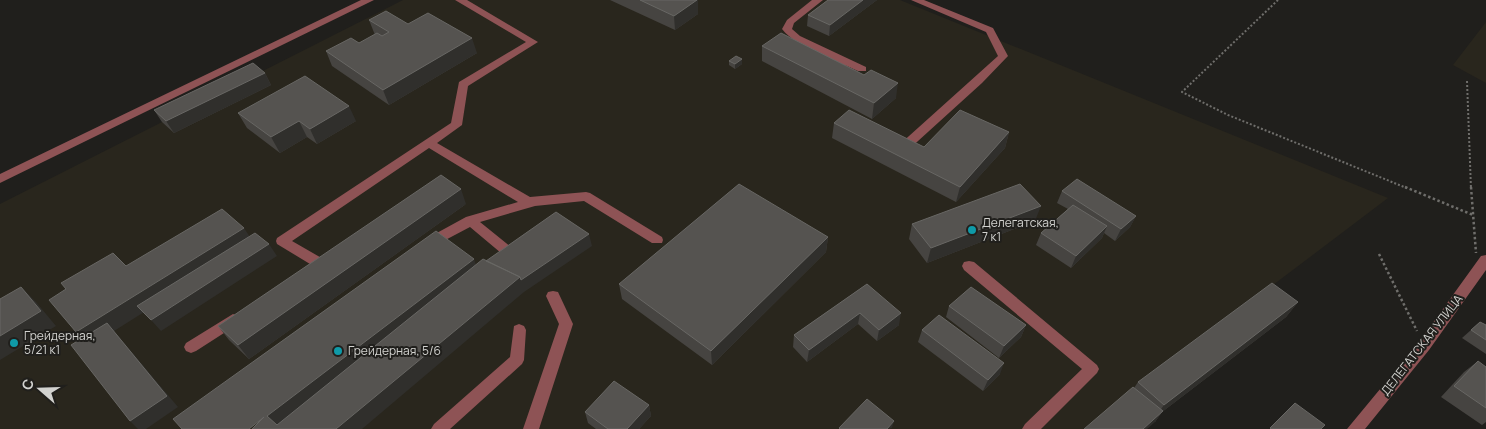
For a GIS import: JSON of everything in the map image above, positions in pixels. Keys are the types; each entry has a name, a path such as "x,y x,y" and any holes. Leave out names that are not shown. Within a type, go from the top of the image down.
{"street":[{"path":"0,179 369,0"},
{"path":"304,275 320,264 282,241 456,124 463,84 533,42 460,0"},
{"path":"818,0 790,22 788,29 796,38 862,69"},
{"path":"903,148 1003,56 990,30 916,0"},
{"path":"429,143 527,202 586,196 657,240"},
{"path":"416,250 470,220 530,203 527,202"},
{"path":"470,220 506,250"},
{"name":"ДЕЛЕГАТСКАЯ УЛИЦА","path":"1355,429 1424,346 1486,260"},
{"path":"969,266 1092,370 1030,429"},
{"path":"531,429 566,324 554,296"},
{"path":"191,347 248,311"},
{"path":"439,429 517,360 519,330"}],"path":[{"path":"1278,0 1182,92 1228,116 1472,215"},
{"path":"1467,81 1472,215 1478,272"},
{"path":"1379,254 1424,346"}],"shaded area":[{"path":"403,0 900,0 1388,198 1083,429 0,429 0,204"},
{"path":"1486,22 1486,83 1453,65"}],"building":[{"path":"640,0 697,0 674,16"},
{"path":"828,0 863,0 830,25 808,15"},
{"path":"386,11 408,24 428,13 472,38 383,90 326,51 351,38 359,43 377,33 382,36 389,32 369,20"},
{"path":"781,33 864,75 871,70 898,83 874,103 762,46"},
{"path":"736,56 742,59 735,64 729,61"},
{"path":"253,63 265,73 166,121 154,110"},
{"path":"305,76 349,106 310,129 299,121 271,137 238,113"},
{"path":"849,110 924,147 960,110 1009,132 960,187 834,123"},
{"path":"441,175 461,189 238,345 218,326"},
{"path":"1077,179 1136,216 1121,229 1062,191"},
{"path":"739,184 828,237 711,351 619,284"},
{"path":"1020,184 1041,206 931,248 912,224"},
{"path":"1073,205 1107,226 1076,256 1041,233"},
{"path":"222,209 244,228 76,332 49,300 66,289 61,283 113,253 126,266"},
{"path":"556,212 589,234 521,280 520,277 486,261"},
{"path":"436,231 474,259 267,416 277,425 483,259 520,277 336,429 252,429 264,417 249,429 182,429 173,419"},
{"path":"255,233 269,244 151,320 137,306"},
{"path":"1272,283 1298,302 1164,405 1138,382"},
{"path":"867,284 901,313 879,330 860,313 809,350 794,335"},
{"path":"21,287 41,311 0,336 0,299"},
{"path":"971,287 1026,325 1004,346 949,306"},
{"path":"939,315 1004,363 988,380 922,330"},
{"path":"1480,322 1486,325 1486,340 1471,330"},
{"path":"107,323 167,396 130,421 71,345"},
{"path":"1478,361 1486,367 1486,408 1454,386"},
{"path":"614,381 649,405 627,429 608,429 585,412"},
{"path":"1133,387 1163,411 1143,429 1084,429"},
{"path":"867,399 894,421 887,429 840,429 839,428"},
{"path":"1295,403 1325,425 1321,429 1271,429"}],"place":[{"name":"Делегатская, 7 к1","path":"972,230"},
{"name":"Грейдерная, 5/21 к1","path":"14,343"},
{"name":"Грейдерная, 5/6","path":"338,351"}]}
